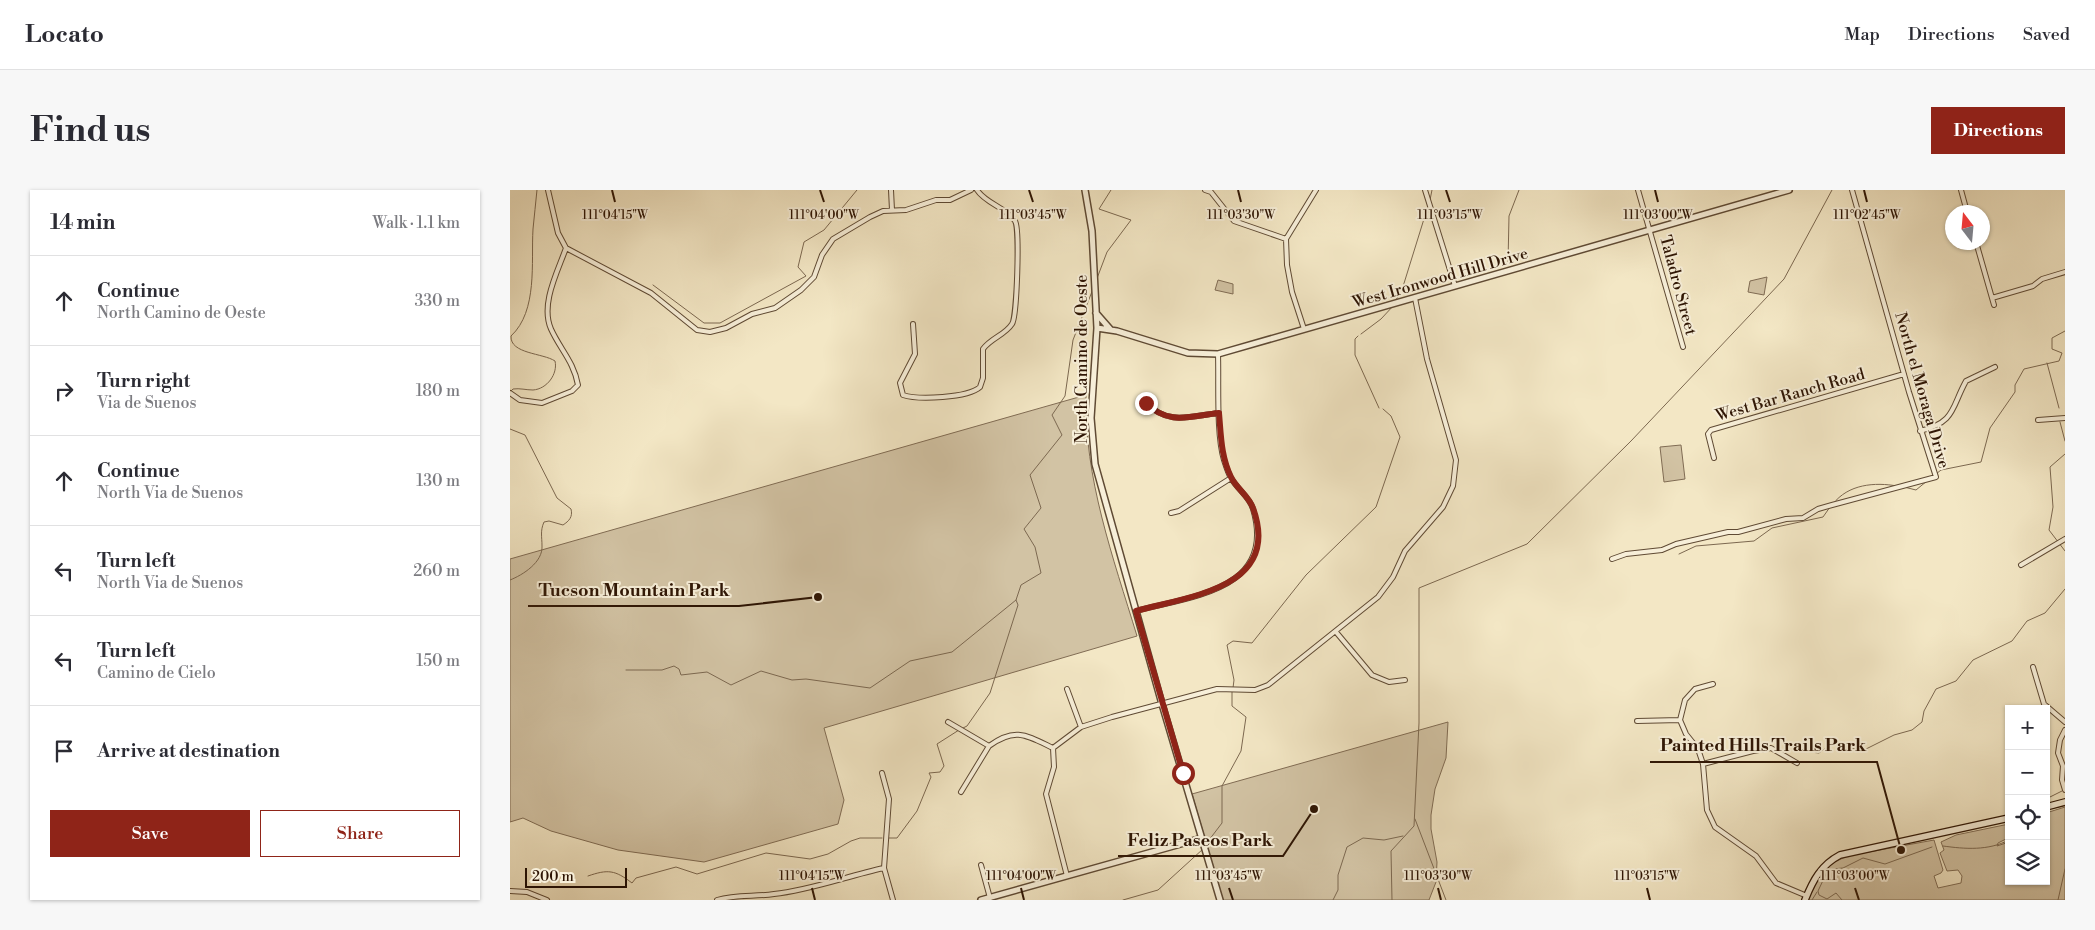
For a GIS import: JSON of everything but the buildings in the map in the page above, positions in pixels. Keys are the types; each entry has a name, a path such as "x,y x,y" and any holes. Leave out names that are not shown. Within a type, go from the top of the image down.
{"main road":[{"path":"2050,806 2065,802"},
{"path":"1806,898 1818,872 1840,855 2005,819"}],"street":[{"path":"548,190 558,233 566,248 651,293 697,330 710,332 726,328 744,317 778,306 807,286 814,276 822,255 833,240 870,217 892,210 906,210 936,200 950,200 971,190"},
{"path":"891,190 892,210"},
{"path":"913,324 916,346 913,361 900,383 903,395 938,397 973,392 982,384 983,349 1013,322 1019,236 1017,225 997,204 986,200 977,190"},
{"name":"North Camino de Oeste","path":"1085,190 1092,231 1097,328 1091,418 1095,464 1162,704 1220,900"},
{"path":"1205,190 1211,192 1234,221 1286,239"},
{"path":"1304,329 1292,292 1287,265 1286,239 1316,190"},
{"path":"1425,190 1455,286"},
{"name":"Taladro Street","path":"1638,190 1683,347"},
{"name":"West Ironwood Hill Drive","path":"1097,328 1112,330 1188,353 1218,354 1789,190"},
{"name":"North el Moraga Drive","path":"1612,559 1626,554 1662,550 1676,544 1728,532 1738,532 1786,519 1803,518 1818,509 1936,477 1920,431 1888,312 1852,190"},
{"path":"1961,190 1965,205"},
{"path":"510,393 520,400 542,403 572,391 578,385 568,357 552,330 548,316 550,296 566,248"},
{"path":"1978,250 1994,305"},
{"path":"1992,298 2033,286 2042,279 2065,272"},
{"path":"1053,748 1081,727 1217,689 1255,690 1268,685 1378,597 1393,577 1405,551 1443,508 1453,486 1456,460 1427,359 1415,298"},
{"path":"1096,312 1105,326 1112,330"},
{"path":"1136,611 1222,588 1242,575 1253,560 1259,534 1252,506 1231,478 1223,458 1219,413 1218,354"},
{"path":"1920,431 1938,426 1948,418 1966,380 1995,368"},
{"name":"West Bar Ranch Road","path":"1714,458 1708,434 1711,430 1904,374"},
{"path":"1146,403 1157,414 1170,418 1219,413"},
{"path":"2038,420 2065,418"},
{"path":"1171,513 1179,511 1231,478"},
{"path":"2021,565 2065,538"},
{"path":"1336,632 1372,675 1389,682 1405,680"},
{"path":"2033,667 2044,704 2065,722"},
{"path":"1713,684 1695,689 1685,700 1680,720 1686,734 1698,749 1703,764 1707,810 1715,827 1756,856 1776,883 1806,898"},
{"path":"1067,689 1081,727"},
{"path":"1637,721 1680,720"},
{"path":"948,722 989,746"},
{"path":"2065,730 2060,740 2058,753 2063,766 2062,780 2065,790"},
{"path":"961,792 989,746 1000,737 1011,734 1024,734 1053,748"},
{"path":"1053,748 1054,767 1046,794 1067,876"},
{"path":"1703,764 1772,748 1797,763"},
{"path":"882,773 889,799 884,868 893,900"},
{"path":"982,900 1202,838"},
{"path":"981,865 990,898"},
{"path":"717,900 734,895 773,894 801,889 884,868"},
{"path":"510,891 527,892 547,900"}],"shaded area":[{"path":"1767,277 1764,295 1748,292 1750,281"},
{"path":"1218,280 1233,284 1233,294 1215,290"},
{"path":"1086,395 1090,457 1095,487 1110,547 1137,636 824,728 844,800 838,824 704,862 618,850 551,831 523,818 510,822 510,559"},
{"path":"1681,445 1685,479 1664,482 1660,447"},
{"path":"1448,722 1446,758 1435,789 1431,815 1431,829 1437,862 1436,882 1429,900 1223,900 1192,794"},
{"path":"2065,807 2065,900 1807,900 1813,884 1829,865 1847,856 1934,840 1943,870 1934,876 1938,888 1961,883 1962,876 1958,870 1947,871 1940,853 1944,850 1941,842 1956,835 2005,825 2005,840 1998,843 1997,846 2005,843 2005,885 2050,885 2050,812"}],"waterway":[{"path":"510,392 513,389 533,390 543,387 555,371 555,361 521,350 512,342 511,336 520,326 529,300 537,190"},
{"path":"653,285 704,323 720,323 806,276 798,267 804,242 824,230 857,190"},
{"path":"1096,281 1107,252 1131,220 1099,209 1111,190"},
{"path":"1430,200 1432,190"},
{"path":"1508,263 1509,216 1519,190"},
{"path":"1392,900 1391,851 1414,826 1419,723 1419,588 1527,544 1631,441 1784,279 1832,190"},
{"path":"1395,301 1401,293 1428,206"},
{"path":"963,728 967,726 990,693 1018,605 1016,600 1021,585 1041,573 1035,547 1024,529 1041,508 1030,475 1062,435 1052,415 1065,396 1073,340 1093,289"},
{"path":"1361,334 1381,319 1394,305"},
{"path":"1936,474 1941,470 1981,462 1990,428 2015,392 2015,385 2024,369 2059,361 2062,353 2052,349 2052,338 2065,331"},
{"path":"1358,336 1355,339 1355,355 1379,408"},
{"path":"2047,363 2059,408"},
{"path":"1233,688 1234,680 1227,645 1233,641 1252,643 1306,575 1376,507 1400,437 1391,416 1383,409"},
{"path":"2060,422 2065,441"},
{"path":"510,429 525,435 557,498 571,509 570,518 563,525 549,521 544,522 539,557 521,575 510,580"},
{"path":"2065,454 2050,467 2053,507 2049,530 2065,551"},
{"path":"1904,487 1916,490 1927,481"},
{"path":"1833,504 1839,497 1854,488 1880,484 1897,486"},
{"path":"1679,554 1696,546 1754,541 1772,528 1823,517 1830,507"},
{"path":"1802,751 1819,753 1833,743 1862,751 1894,735 1912,730 1922,722 1924,711 1936,689 1956,681 1973,660 2012,641 2027,621 2045,613 2065,589"},
{"path":"626,670 662,670 674,666 679,669 681,675 707,672 731,685 761,671 792,680 806,679 870,688 910,661 952,652 1016,600"},
{"path":"1206,844 1222,823 1222,786 1241,751 1246,717 1232,706 1232,692"},
{"path":"888,838 897,838 917,811 931,777 929,773 940,772 944,766 937,744 959,730"},
{"path":"2050,797 2062,791"},
{"path":"1415,819 1446,900"},
{"path":"1333,900 1338,890 1338,875 1347,847 1363,838 1384,840 1403,836"},
{"path":"588,876 601,872 611,872 621,875 632,883 636,878 676,867 697,874 766,853 810,859 828,854 860,838 882,838"},
{"path":"1943,846 1985,848 2005,842"},
{"path":"1842,900 1836,893 1827,899 1819,895 1818,891 1827,872 1832,869 1843,868 1863,858 1885,864 1932,847"},
{"path":"1123,900 1158,890 1203,849"},
{"path":"2058,900 2065,869"},
{"path":"1812,900 1817,892"}],"place":[{"name":"Tucson Mountain Park","path":"818,597"},
{"name":"Feliz Paseos Park","path":"1314,809"},
{"name":"Painted Hills Trails Park","path":"1901,850"}],"route":[{"path":"1146,403 1157,414 1170,418 1219,413 1223,458 1231,478 1252,506 1259,534 1253,560 1242,575 1222,588 1136,611 1183,773"}]}
